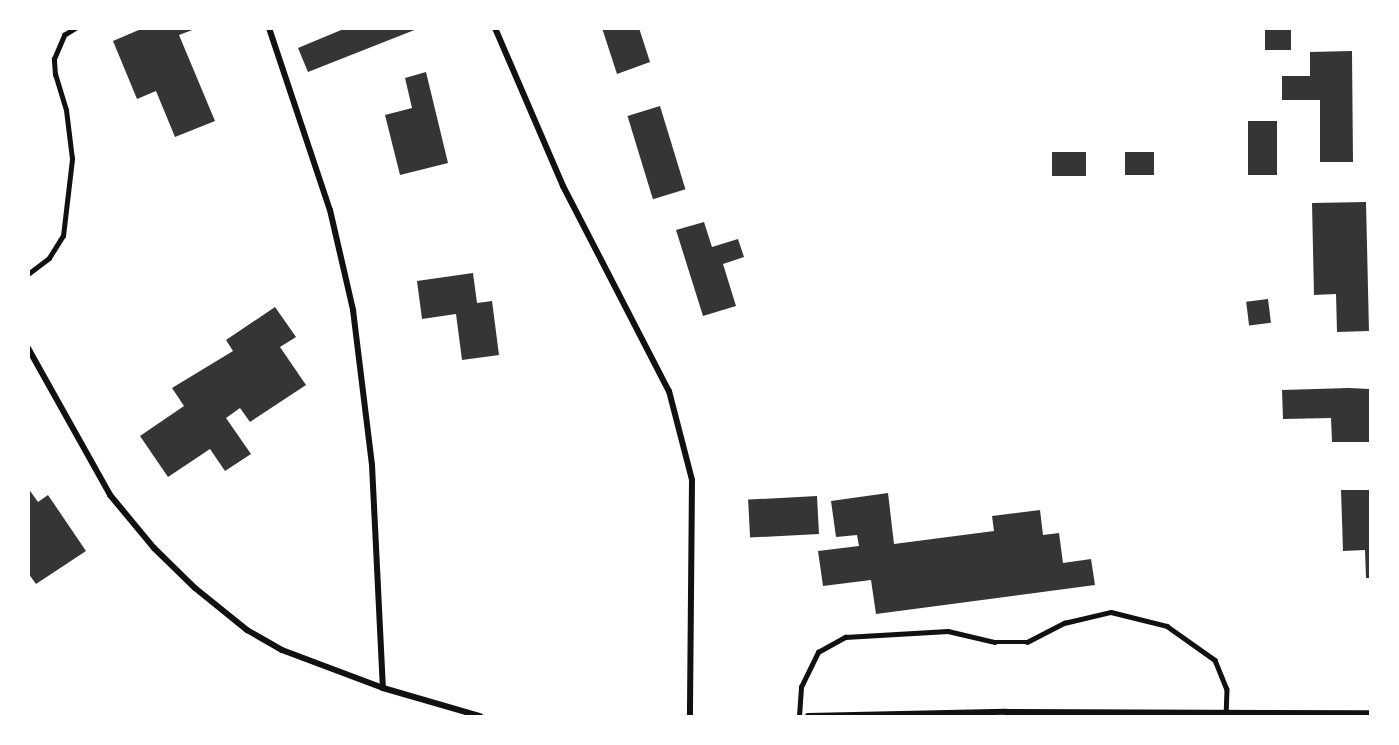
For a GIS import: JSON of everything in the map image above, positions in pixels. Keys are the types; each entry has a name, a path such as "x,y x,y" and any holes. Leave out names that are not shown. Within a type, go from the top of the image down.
{"street":[{"path":"269,28 330,210 353,310 372,465 383,688"},
{"path":"495,28 562,186 669,391 692,480 690,717"},
{"path":"28,348 110,495 154,548 195,588 247,630 282,650 383,688 480,717"},
{"path":"808,717 1006,712 1371,713"}],"lane":[{"path":"28,274 49,258 63,236 72,159 66,110 55,75 54,59 64,35 75,28"},
{"path":"799,717 801,687 818,652 845,638 948,631 995,642 1027,642 1064,623 1111,612 1167,626 1215,660 1227,689 1226,714"}],"building":[{"path":"346,28 417,29 308,72 298,48"},
{"path":"602,28 639,28 650,62 617,74"},
{"path":"1265,28 1291,28 1291,50 1265,50"},
{"path":"141,29 195,29 179,35 215,121 175,137 156,91 137,99 113,41"},
{"path":"1352,51 1353,162 1320,162 1320,100 1282,100 1282,76 1310,76 1310,52"},
{"path":"426,72 448,163 400,175 385,115 412,108 405,78"},
{"path":"660,106 685,189 653,199 627,116"},
{"path":"1248,121 1277,121 1277,175 1248,175"},
{"path":"1052,152 1086,152 1086,176 1052,176"},
{"path":"1125,152 1154,152 1154,175 1125,175"},
{"path":"1366,202 1369,331 1337,332 1336,294 1314,295 1312,203"},
{"path":"704,222 712,247 738,239 744,257 723,264 736,306 703,316 676,230"},
{"path":"473,273 477,303 492,301 499,355 462,360 456,314 422,319 417,281"},
{"path":"1268,299 1271,323 1249,326 1246,302"},
{"path":"275,307 296,337 280,347 306,385 250,422 240,408 226,418 251,454 225,471 210,449 168,477 140,436 184,406 172,388 233,351 226,340"},
{"path":"1370,389 1370,442 1332,442 1331,418 1283,419 1282,390"},
{"path":"28,488 38,502 48,495 86,551 36,584 28,573"},
{"path":"1341,490 1370,490 1370,578 1366,578 1365,550 1343,551"},
{"path":"888,493 894,544 994,531 992,516 1040,510 1043,535 1059,533 1063,563 1091,559 1095,585 876,614 871,580 823,586 818,551 859,546 857,535 836,537 831,501"},
{"path":"817,496 819,534 750,538 748,500"}]}
